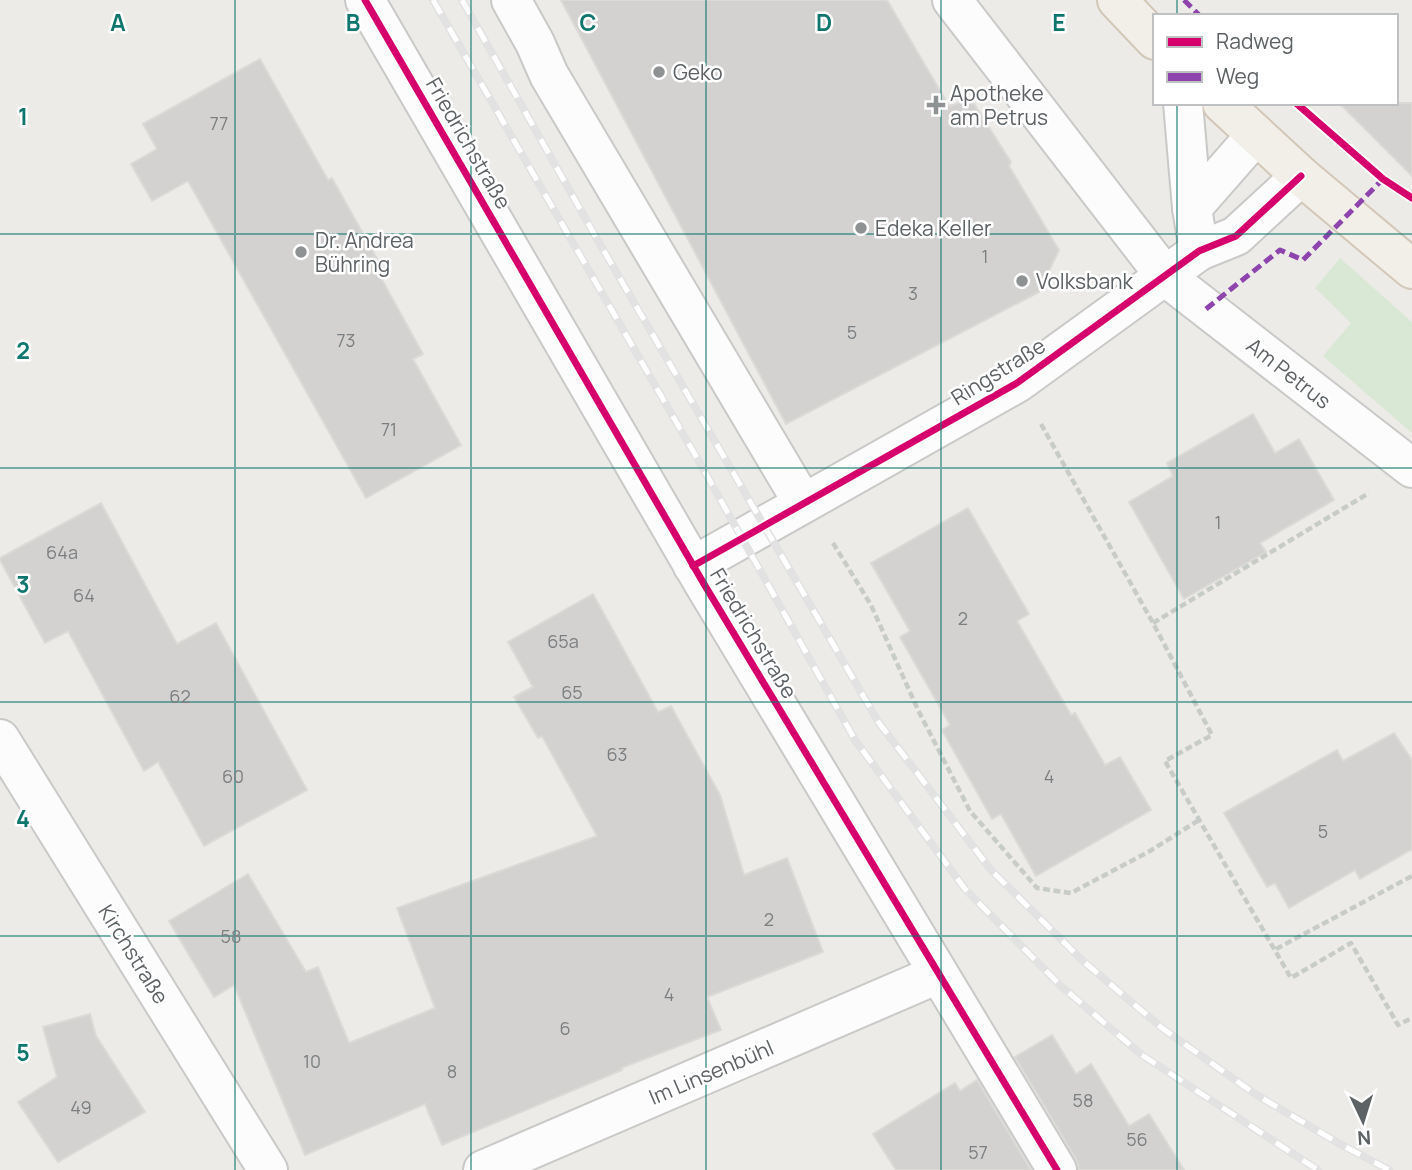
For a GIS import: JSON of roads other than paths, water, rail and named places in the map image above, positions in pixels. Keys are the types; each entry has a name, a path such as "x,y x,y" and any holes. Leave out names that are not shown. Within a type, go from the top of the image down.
{"main road":[{"path":"1117,0 1153,38"},
{"path":"1224,105 1301,176 1412,269"}],"street":[{"name":"Friedrichstraße","path":"365,0 694,566 1057,1170"},
{"path":"511,0 535,43 548,75 803,503"},
{"path":"952,0 1166,277"},
{"path":"1182,105 1199,251"},
{"path":"1192,208 1256,135"},
{"name":"Ringstraße","path":"694,566 1017,383 1199,251 1236,236 1301,176"},
{"name":"Am Petrus","path":"1166,277 1412,468"},
{"name":"Kirchstraße","path":"0,738 268,1170"},
{"name":"Im Linsenbühl","path":"483,1170 939,974"}],"railway":[{"path":"433,0 705,472 855,740 965,889 1061,986 1142,1055 1318,1170"},
{"path":"462,0 597,239 879,723 991,870 1083,961 1162,1028 1255,1094 1389,1170"}],"place":[{"name":"Geko","path":"659,72"},
{"name":"Apotheke am Petrus","path":"936,105"},
{"name":"Edeka Keller","path":"861,228"},
{"name":"Dr. Andrea Bühring","path":"301,252"},
{"name":"Volksbank","path":"1022,281"}]}
